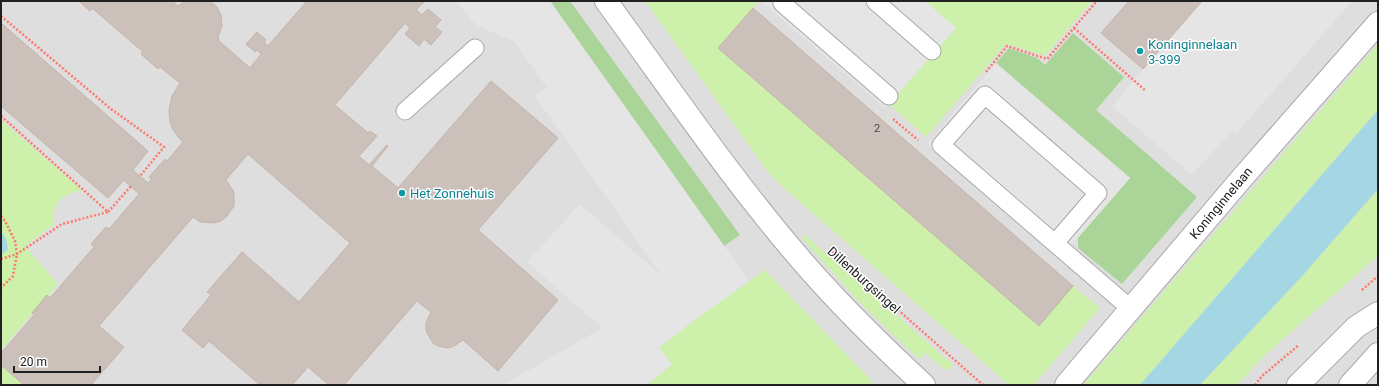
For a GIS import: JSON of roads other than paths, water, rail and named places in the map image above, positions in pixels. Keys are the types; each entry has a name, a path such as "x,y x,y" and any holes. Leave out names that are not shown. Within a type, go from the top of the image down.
{"street":[{"path":"606,1 738,183 809,269 877,342 924,385"},
{"name":"Koninginnelaan","path":"1066,385 1242,178 1378,23"},
{"path":"1298,385 1356,327 1378,313"},
{"path":"1350,385 1378,354"}],"lane":[{"path":"783,1 782,3 889,96"},
{"path":"875,1 932,51"},
{"path":"406,111 475,48"},
{"path":"1055,244 1098,193 985,95 941,145 1055,244 1131,309"}],"water":[{"path":"1378,110 1378,189 1303,275 1200,385 1140,385"},
{"path":"1,231 6,239 8,249 1,255"}],"place":[{"name":"Koninginnelaan 3-399","path":"1140,51"},
{"name":"Het Zonnehuis","path":"402,193"}]}
